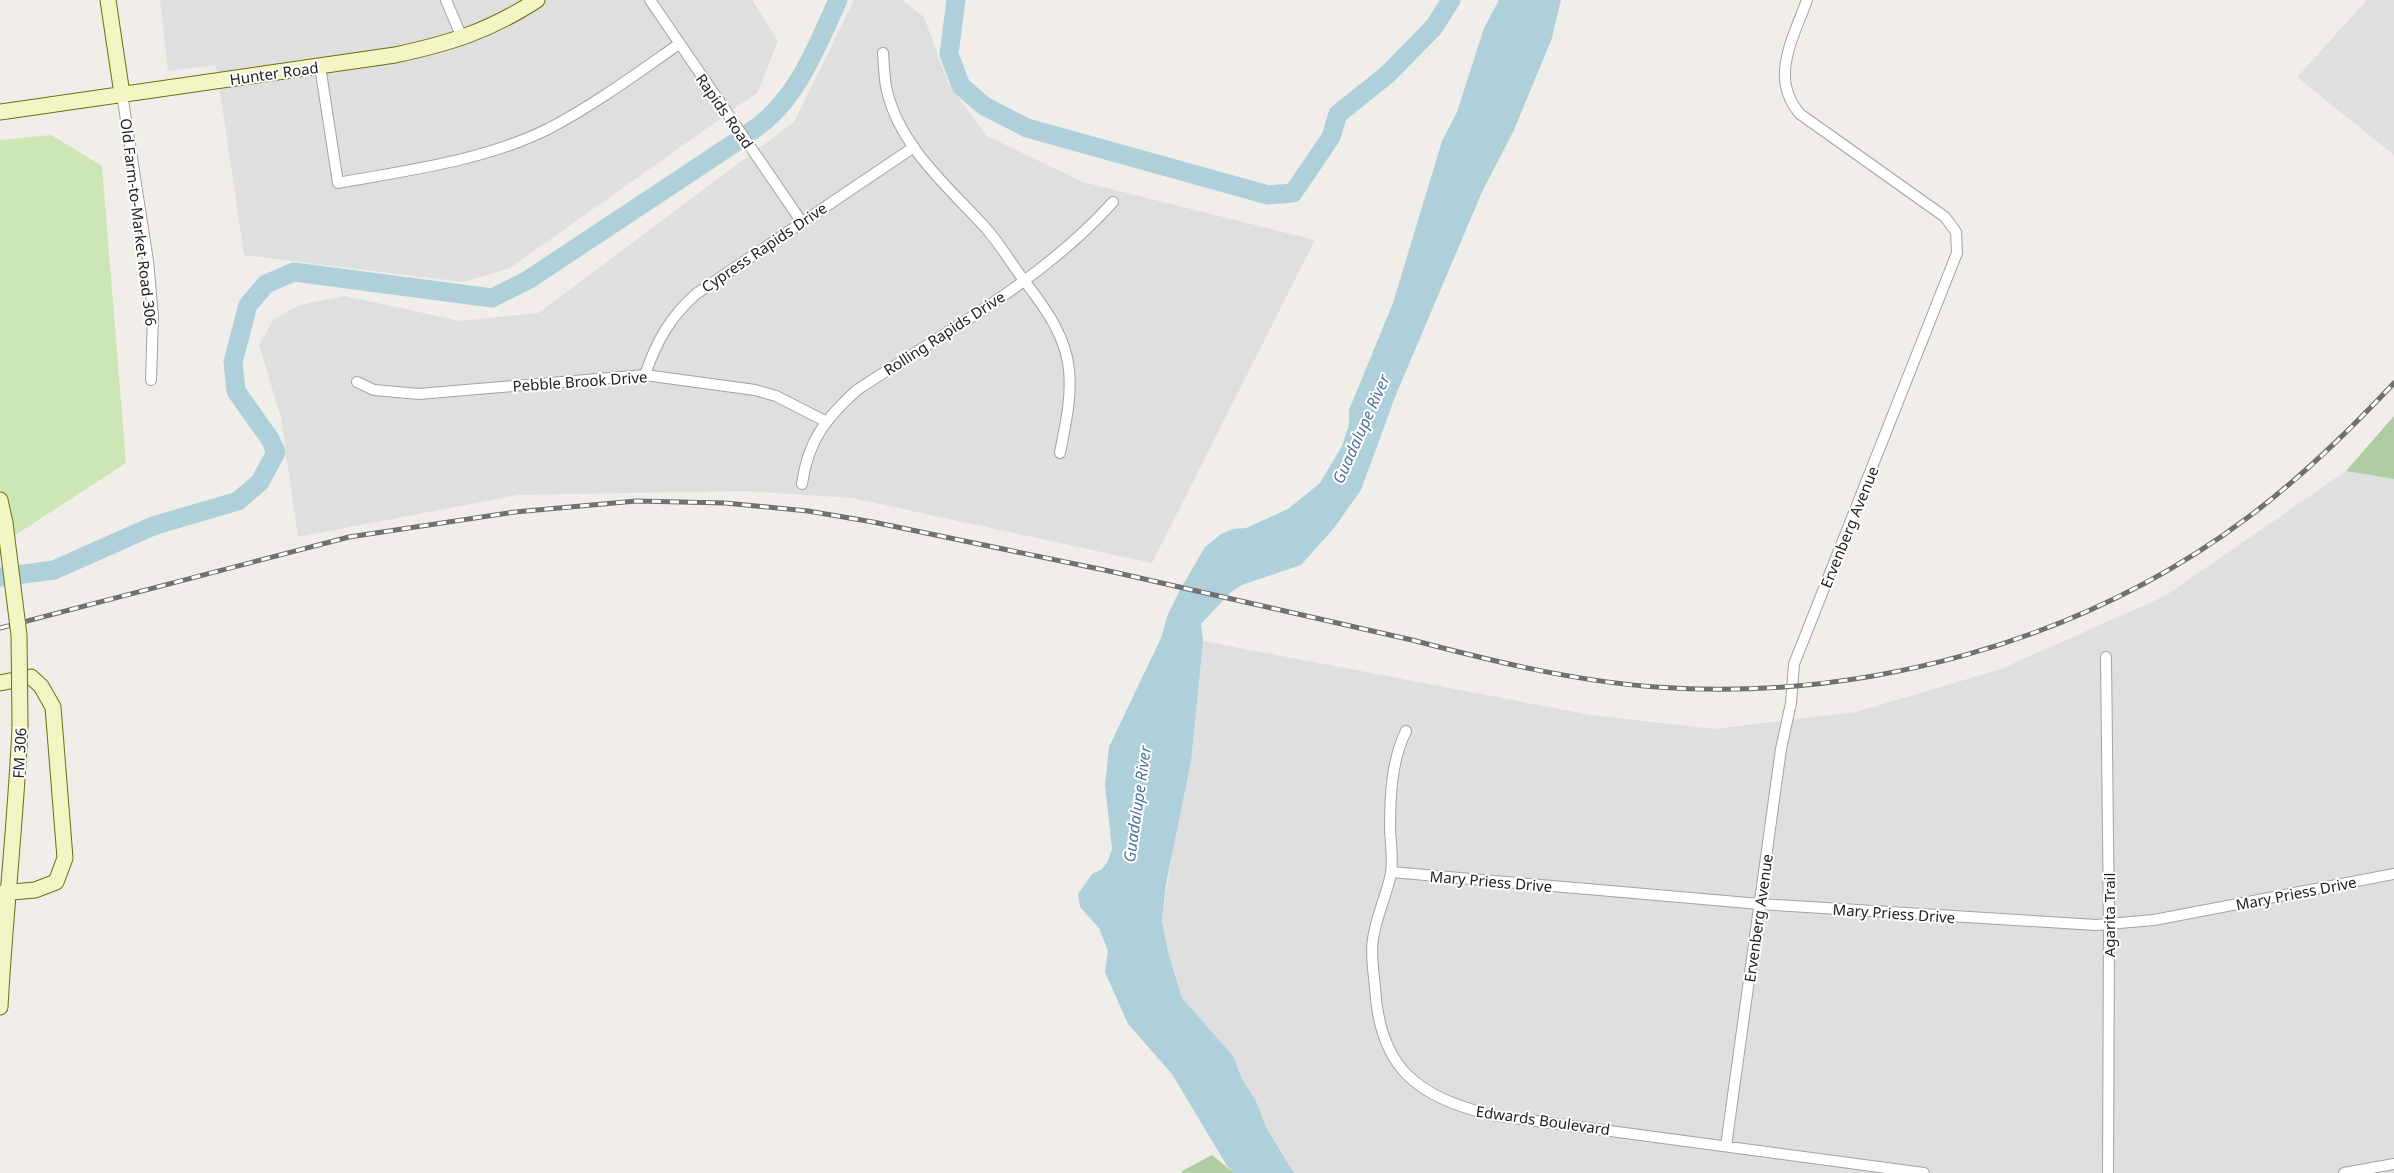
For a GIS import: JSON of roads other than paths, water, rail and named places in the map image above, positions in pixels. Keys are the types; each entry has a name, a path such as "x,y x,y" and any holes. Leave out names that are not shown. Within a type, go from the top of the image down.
{"main road":[{"path":"108,0 122,94"},
{"name":"Hunter Road","path":"0,112 395,55 441,45 483,30 537,0"},
{"name":"FM 306","path":"0,500 5,522 19,635 20,726 15,829 4,892 0,1007"},
{"path":"0,683 31,677 41,686 53,707 65,858 56,882 36,890 4,892"}],"street":[{"path":"446,0 462,38"},
{"name":"Rapids Road","path":"650,0 801,221"},
{"name":"Ervenberg Avenue","path":"1726,1146 1797,652 1822,594 1957,253 1956,232 1945,216 1800,114 1791,104 1783,80 1785,66 1807,0"},
{"path":"320,66 338,183 446,163 507,145 530,136 590,106 679,44"},
{"path":"883,53 886,90 892,106 914,147 941,183 1000,243 1024,281 1046,309 1058,330 1069,369 1070,387 1060,453"},
{"name":"Old Farm-to-Market Road 306","path":"122,94 149,271 154,337 151,380"},
{"name":"Cypress Rapids Drive","path":"645,375 662,332 682,306 696,294 801,221 914,147"},
{"name":"Rolling Rapids Drive","path":"802,484 806,459 816,438 827,422 857,390 1024,281 1080,237 1113,202"},
{"name":"Pebble Brook Drive","path":"357,382 374,390 419,394 645,375 755,390 776,396 827,422"},
{"name":"Agarita Trail","path":"2106,657 2109,924 2108,1173"},
{"name":"Edwards Boulevard","path":"1406,731 1394,764 1390,826 1391,872 1373,939 1376,1008 1388,1050 1394,1062 1409,1078 1446,1100 1490,1115 1924,1173"},
{"name":"Mary Priess Drive","path":"1391,872 1760,904 2069,925 2154,920 2394,874"},
{"path":"2344,1173 2394,1164"}],"water":[{"name":"Guadalupe River","path":"1499,0 1561,0 1552,38 1514,130 1482,192 1395,397 1361,490 1334,528 1301,565 1242,585 1231,592 1201,624 1203,641 1191,761 1166,884 1162,921 1168,952 1182,998 1233,1056 1242,1079 1256,1101 1267,1129 1294,1173 1234,1173 1227,1166 1172,1074 1128,1024 1105,972 1108,951 1099,928 1080,907 1078,894 1092,874 1102,869 1108,861 1112,849 1105,785 1109,747 1161,638 1168,614 1205,547 1221,534 1233,529 1246,528 1288,509 1320,483 1342,446 1349,425 1349,410 1393,303 1442,141 1457,112 1484,28"}],"waterway":[{"path":"750,132 766,120 792,90 813,55 838,0"},
{"path":"956,0 949,54 961,86 984,106 1027,128 1268,195 1293,193 1331,137 1338,114 1388,74 1434,27 1451,0"},
{"path":"0,577 54,570 153,526 238,501 260,482 276,452 270,439 236,391 233,362 248,305 266,284 294,272 492,298 528,280 736,142"}],"railway":[{"path":"0,628 349,537 515,512 636,501 725,503 808,511 873,522 1109,571 1412,640 1502,663 1563,675 1656,687 1733,689 1812,684 1890,673 1966,655 2042,630 2114,599 2183,561 2267,503 2324,454 2394,383"}]}
